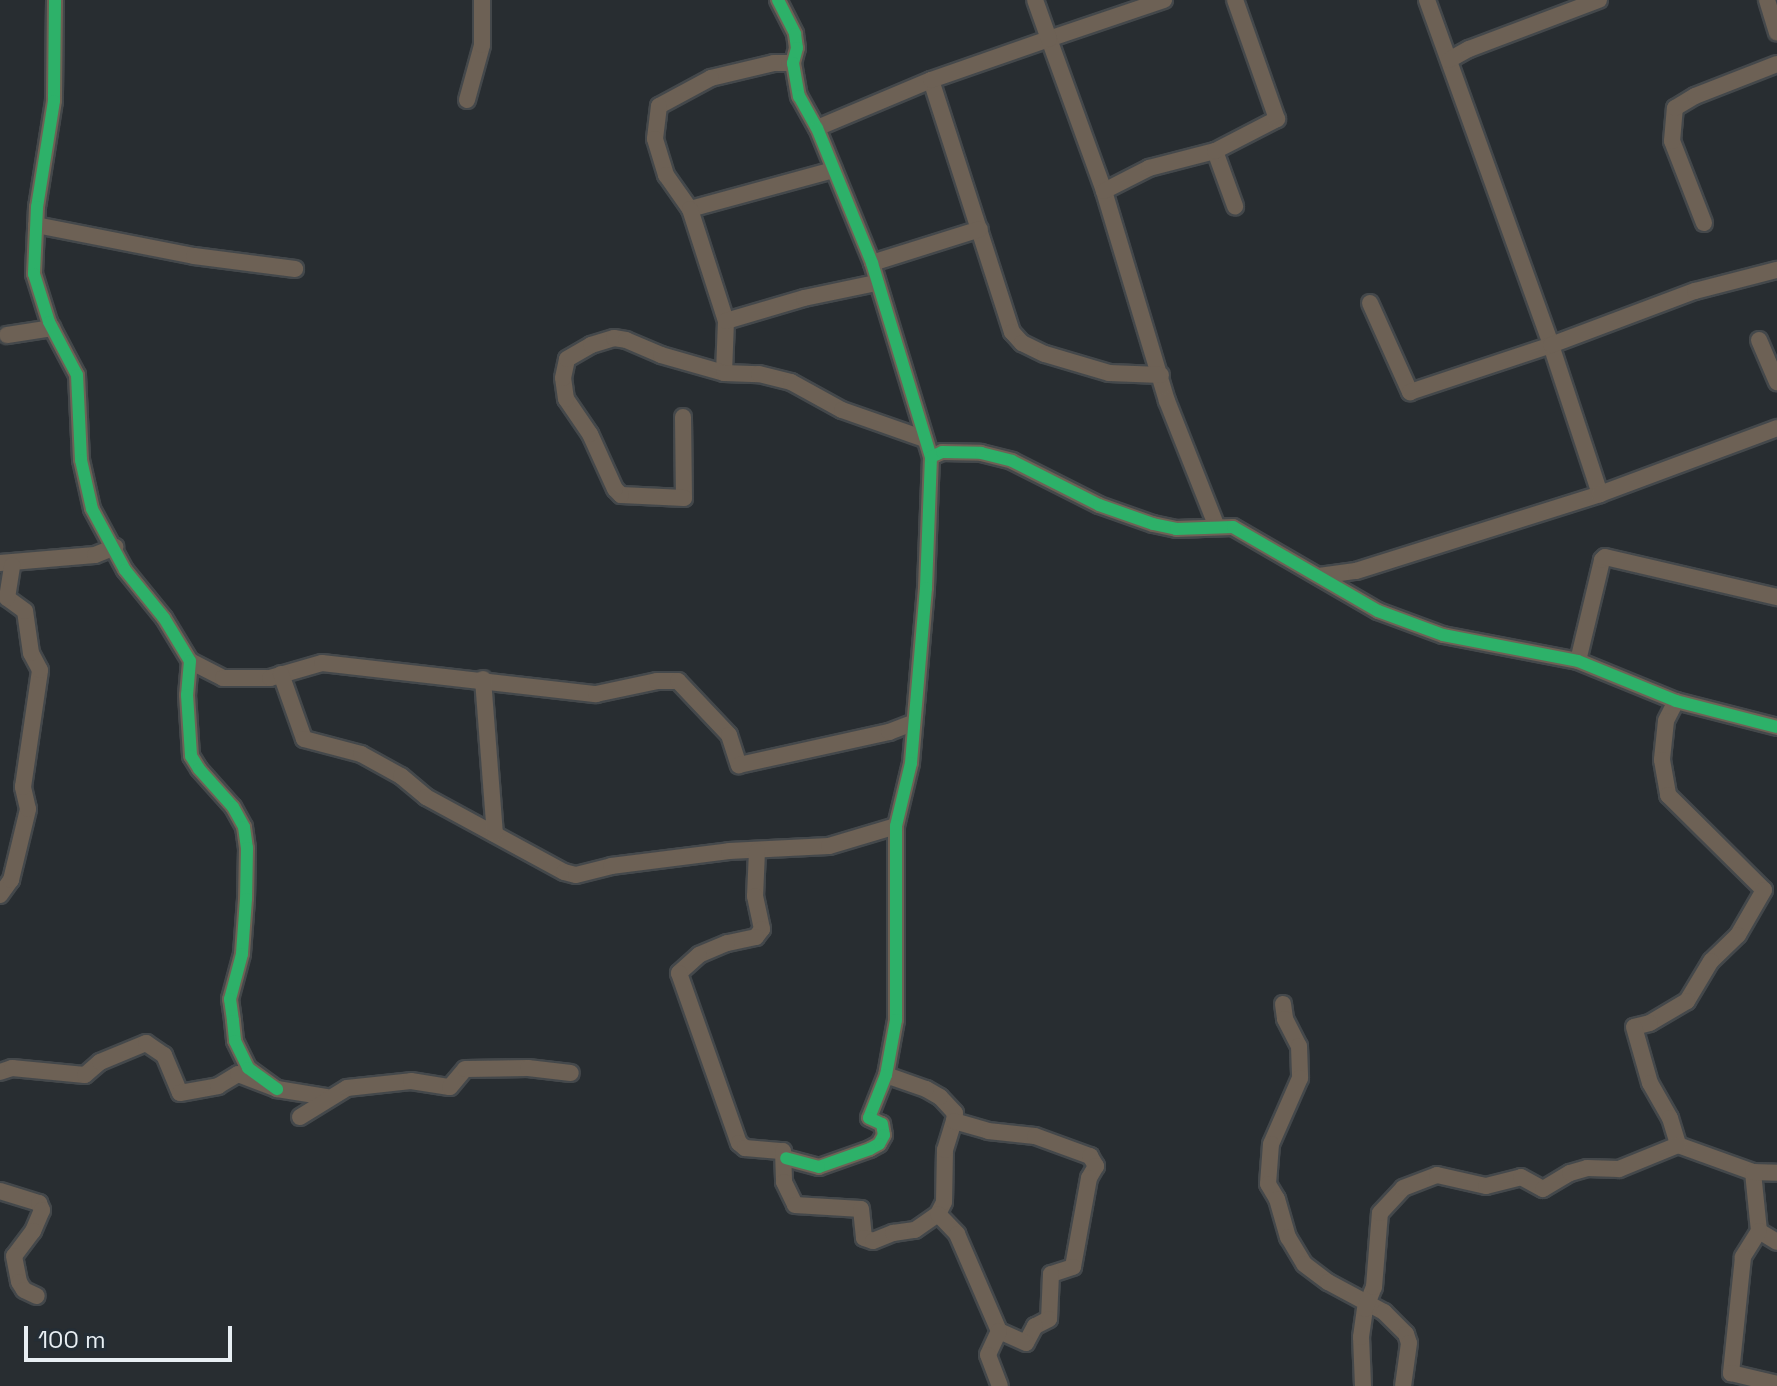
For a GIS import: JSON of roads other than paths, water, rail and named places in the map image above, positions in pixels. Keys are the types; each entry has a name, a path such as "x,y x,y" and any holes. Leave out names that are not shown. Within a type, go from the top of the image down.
{"street":[{"path":"55,0 54,101 36,225 34,274 52,328 77,375 76,408 92,509 125,570 164,618 190,661 223,678 270,678 322,663 596,694 657,681 678,681 729,735 739,765 889,732 912,723"},
{"path":"467,100 482,45 482,0"},
{"path":"778,0 795,34 797,48 793,63 799,96 817,128 872,263 931,457 926,588 912,723 911,763 896,826 896,1020 886,1075 869,1118 882,1124 884,1135 879,1144 819,1167 786,1158"},
{"path":"1035,0 1104,191 1167,401 1216,525"},
{"path":"817,128 931,80 1164,0"},
{"path":"1104,191 1149,168 1215,151 1277,119 1235,0"},
{"path":"1427,0 1474,138 1551,345 1600,494"},
{"path":"1449,60 1469,49 1599,0"},
{"path":"1767,0 1777,33"},
{"path":"724,373 726,321 690,209 666,175 655,139 659,106 711,78 774,63 793,63"},
{"path":"1704,223 1672,141 1675,108 1695,96 1777,64"},
{"path":"931,80 1012,332 1022,343 1045,354 1109,373 1161,375"},
{"path":"1215,151 1235,206"},
{"path":"690,209 834,170"},
{"path":"36,225 194,256 295,269"},
{"path":"872,263 980,229"},
{"path":"1370,303 1410,392 1551,345 1695,291 1777,270"},
{"path":"726,321 804,298 876,283"},
{"path":"7,335 52,328"},
{"path":"683,417 684,498 621,495 615,489 590,434 566,399 563,378 567,359 591,345 614,338 724,373 759,374 791,382 842,410 925,439"},
{"path":"1759,340 1777,382"},
{"path":"1319,576 1356,571 1600,494 1777,428"},
{"path":"931,457 942,452 981,453 1012,461 1099,505 1153,524 1176,529 1216,525 1233,527 1378,611 1443,635 1578,661 1676,701 1777,727"},
{"path":"0,895 11,880 28,809 24,778 38,702 40,670 31,653 25,611 7,598 6,564 95,555 115,547"},
{"path":"1578,661 1605,557 1777,597"},
{"path":"190,661 187,695 191,756 233,807 244,827 247,848 242,954 230,999 235,1041 248,1068 277,1089"},
{"path":"281,674 304,739 361,754 401,776 426,797 564,872 576,875 611,866 829,846 896,826"},
{"path":"483,679 495,834"},
{"path":"1676,701 1666,721 1662,760 1668,795 1764,890 1738,935 1711,961 1687,1001 1650,1023 1634,1027 1650,1083 1670,1118 1678,1145"},
{"path":"757,851 755,896 762,929 756,937 727,943 699,955 679,973 739,1143 745,1148 783,1151 786,1158 784,1182 795,1205 861,1209 864,1238 873,1241 893,1233 915,1230 938,1214 944,1202 945,1150 955,1113 940,1097 926,1089 886,1075"},
{"path":"1283,1004 1285,1019 1299,1046 1300,1078 1271,1144 1268,1184 1277,1199 1288,1237 1304,1264 1328,1282 1370,1303 1406,1334 1409,1343 1403,1386"},
{"path":"0,1072 12,1068 85,1075 100,1062 146,1043 164,1055 180,1093 218,1086 238,1074 277,1089 327,1097"},
{"path":"300,1117 327,1097 347,1088 411,1081 450,1087 465,1069 528,1068 571,1073"},
{"path":"938,1214 957,1234 999,1331 1026,1343 1035,1326 1049,1319 1051,1274 1073,1267 1089,1178 1096,1166 1090,1156 1035,1136 988,1131 954,1121"},
{"path":"1363,1386 1361,1337 1365,1309 1370,1303 1380,1213 1403,1188 1437,1175 1486,1186 1521,1177 1543,1189 1570,1173 1587,1168 1619,1169 1678,1145 1753,1172 1777,1173"},
{"path":"1753,1172 1759,1231 1743,1257 1731,1373 1777,1384"},
{"path":"0,1191 39,1203 42,1210 33,1231 14,1256 19,1282 24,1290 37,1296"},
{"path":"1759,1231 1777,1242"},
{"path":"999,1331 988,1355 1000,1386"}]}
